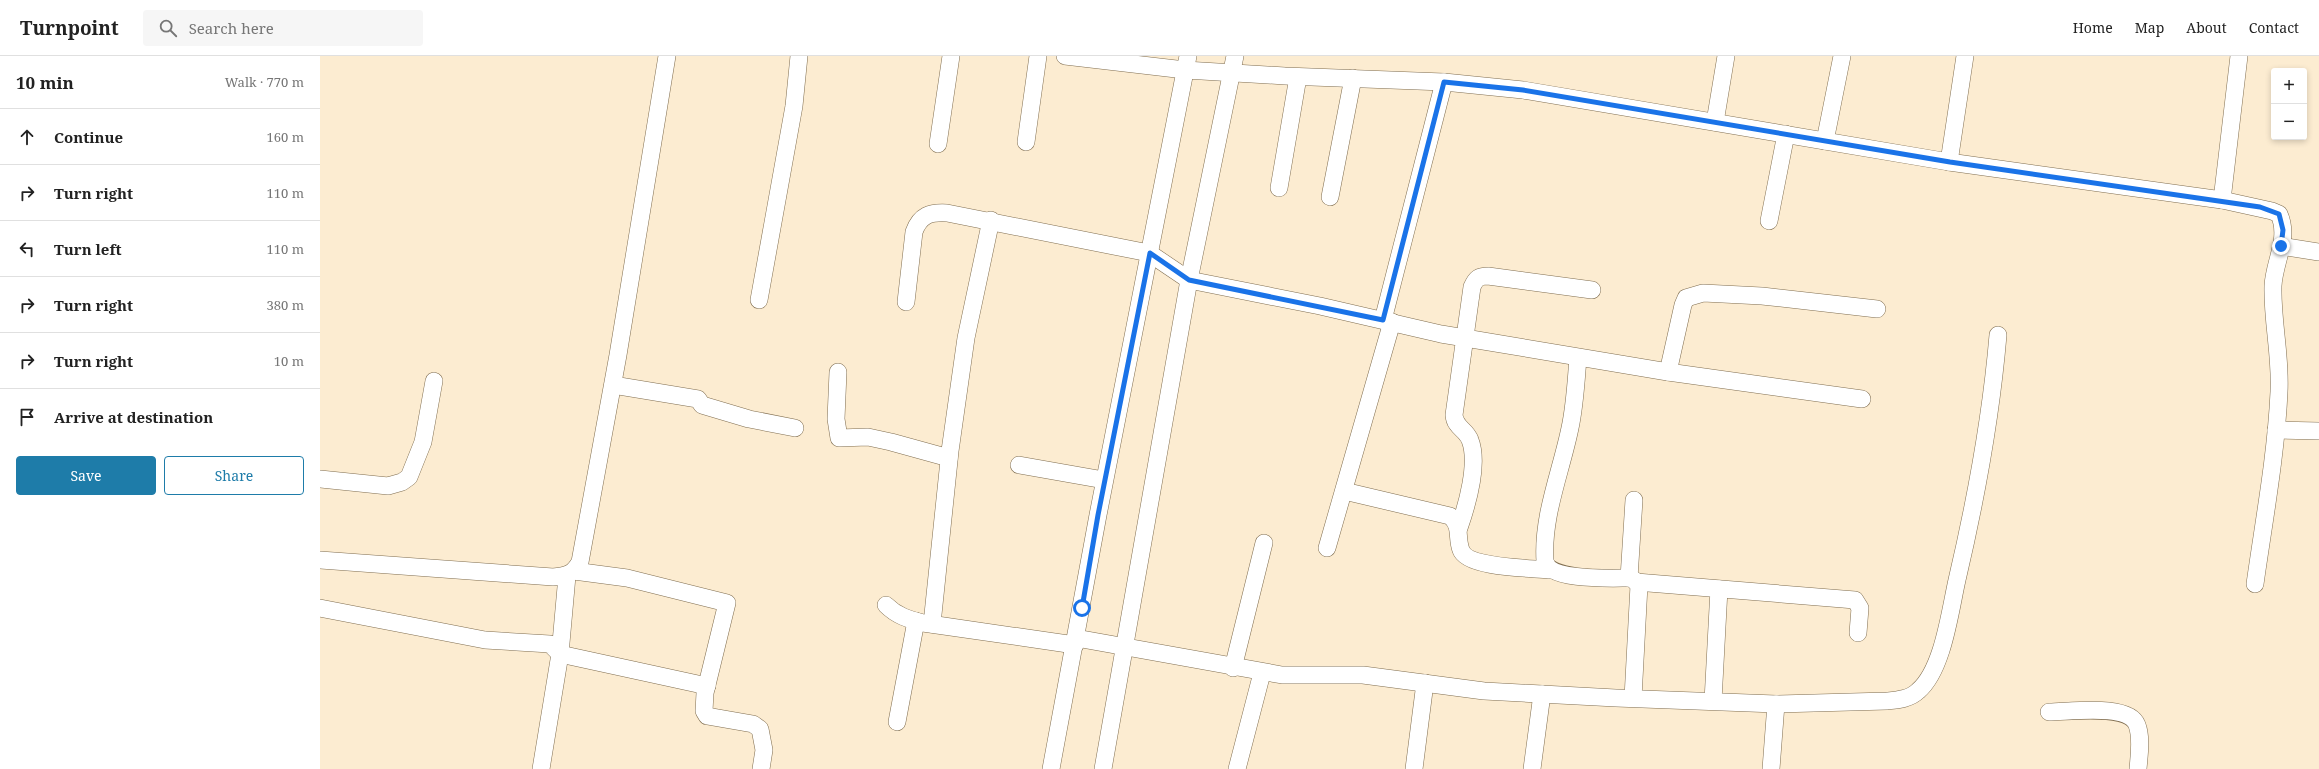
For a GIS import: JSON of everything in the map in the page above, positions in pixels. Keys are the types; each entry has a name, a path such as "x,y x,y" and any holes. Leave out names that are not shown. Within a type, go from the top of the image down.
{"street":[{"path":"541,769 560,654 570,574 580,562 613,385 667,56"},
{"path":"760,300 794,106 799,56"},
{"path":"938,144 951,56"},
{"path":"1026,142 1038,56"},
{"path":"1065,56 1186,63 1231,73 1444,82 1523,90 1950,162 2222,200 2260,207 2279,214 2283,230 2273,294 2279,367 2276,430 2255,584"},
{"path":"1103,769 1189,280 1235,56"},
{"path":"1715,122 1726,56"},
{"path":"1825,141 1842,56"},
{"path":"1950,162 1965,56"},
{"path":"2222,200 2239,56"},
{"path":"1051,769 1076,642 1104,480 1150,253 1186,63"},
{"path":"1279,188 1298,76"},
{"path":"1330,198 1354,78"},
{"path":"1327,548 1344,491 1387,321 1444,82"},
{"path":"1769,221 1786,134"},
{"path":"906,302 914,232 917,222 923,216 934,212 947,213 991,220 1150,253 1189,280 1464,338 1668,372 1862,399"},
{"path":"897,722 924,623 966,338 991,220"},
{"path":"2281,246 2319,252"},
{"path":"1592,290 1480,276 1475,279 1472,286 1454,415 1455,422 1470,439 1472,462 1468,496 1459,528 1460,550 1464,556 1472,560 1507,566 1549,570 1573,576 1855,600 1860,608 1858,633"},
{"path":"1668,372 1683,305 1686,298 1693,294 1742,295 1877,309"},
{"path":"886,605 894,612 924,623 1125,647 1262,673 1303,676 1363,676 1484,691 1776,704 1887,701 1904,699 1918,691 1929,676 1938,657 1947,627 1988,427 1998,335"},
{"path":"1549,570 1546,566 1544,552 1557,474 1570,428 1578,358"},
{"path":"838,372 836,419 839,438 876,439 949,458"},
{"path":"320,479 388,486 402,482 409,477 423,442 434,381"},
{"path":"613,385 698,398 702,406 749,419 795,428"},
{"path":"2276,430 2319,431"},
{"path":"1019,466 1104,480"},
{"path":"1344,491 1445,514 1456,521 1459,528"},
{"path":"1633,698 1640,591 1633,580 1634,500"},
{"path":"1233,668 1264,543"},
{"path":"320,560 553,577 570,574 633,579 727,603 703,702 704,711 707,716 753,724 760,730 764,750 761,769"},
{"path":"1712,701 1719,589"},
{"path":"320,608 485,640 550,644 560,654 707,686"},
{"path":"1237,769 1262,673"},
{"path":"1414,769 1425,683"},
{"path":"1532,769 1542,694"},
{"path":"1771,769 1776,704"},
{"path":"2050,712 2109,711 2123,712 2132,716 2138,726 2138,769"}],"route":[{"path":"1082,608 1098,515 1150,253 1189,280 1383,320 1402,251 1444,82 1523,90 1950,162 2222,200 2260,207 2279,214 2283,230 2281,246"}]}
